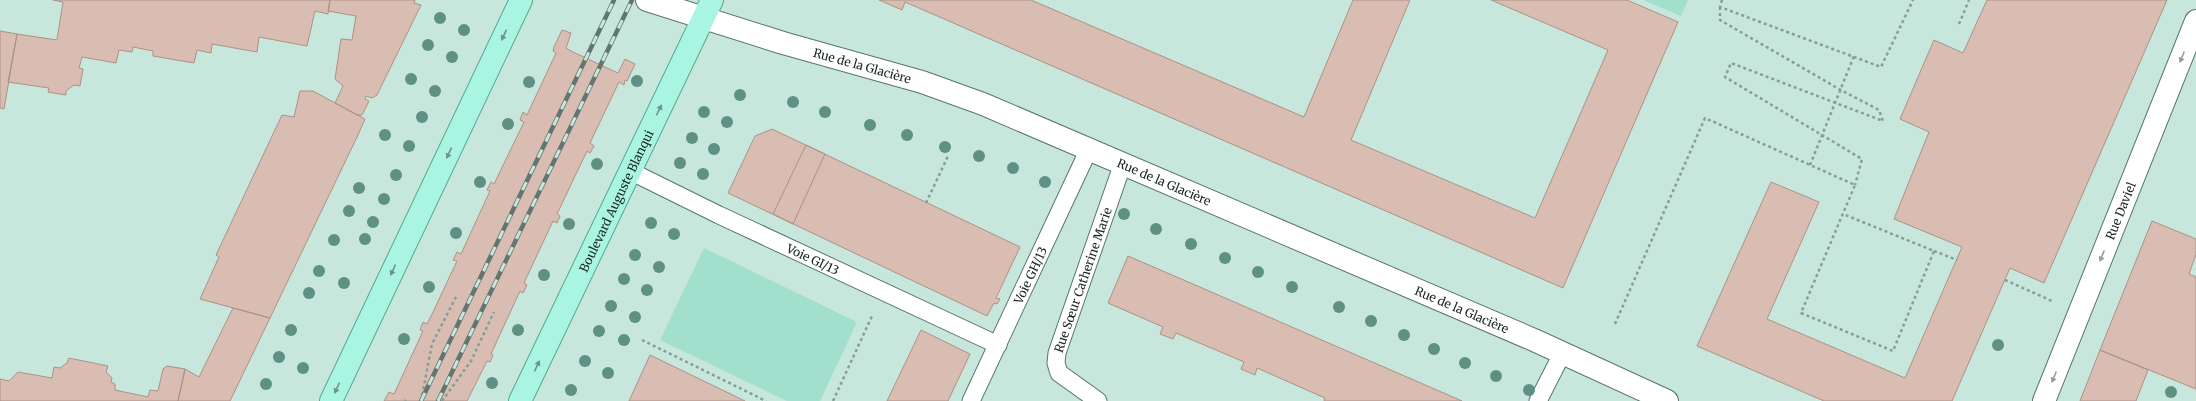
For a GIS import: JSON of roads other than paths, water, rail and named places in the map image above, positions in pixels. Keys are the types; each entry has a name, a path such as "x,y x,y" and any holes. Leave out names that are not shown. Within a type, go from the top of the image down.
{"main road":[{"path":"331,401 521,0"},
{"name":"Boulevard Auguste Blanqui","path":"520,401 707,9"}],"street":[{"name":"Rue de la Glacière","path":"647,0 707,9 783,43 922,82 983,104 1563,352 1667,401"},
{"name":"Rue Daviel","path":"2044,401 2196,21"}],"lane":[{"name":"Voie GH/13","path":"971,401 1089,149"},
{"name":"Rue Sœur Catherine Marie","path":"1098,401 1059,373 1056,363 1057,353 1123,164"},
{"name":"Voie GI/13","path":"630,171 719,215 998,344"},
{"path":"1538,401 1563,352"}],"railway":[{"path":"421,401 614,0"},
{"path":"438,401 632,0"}]}
